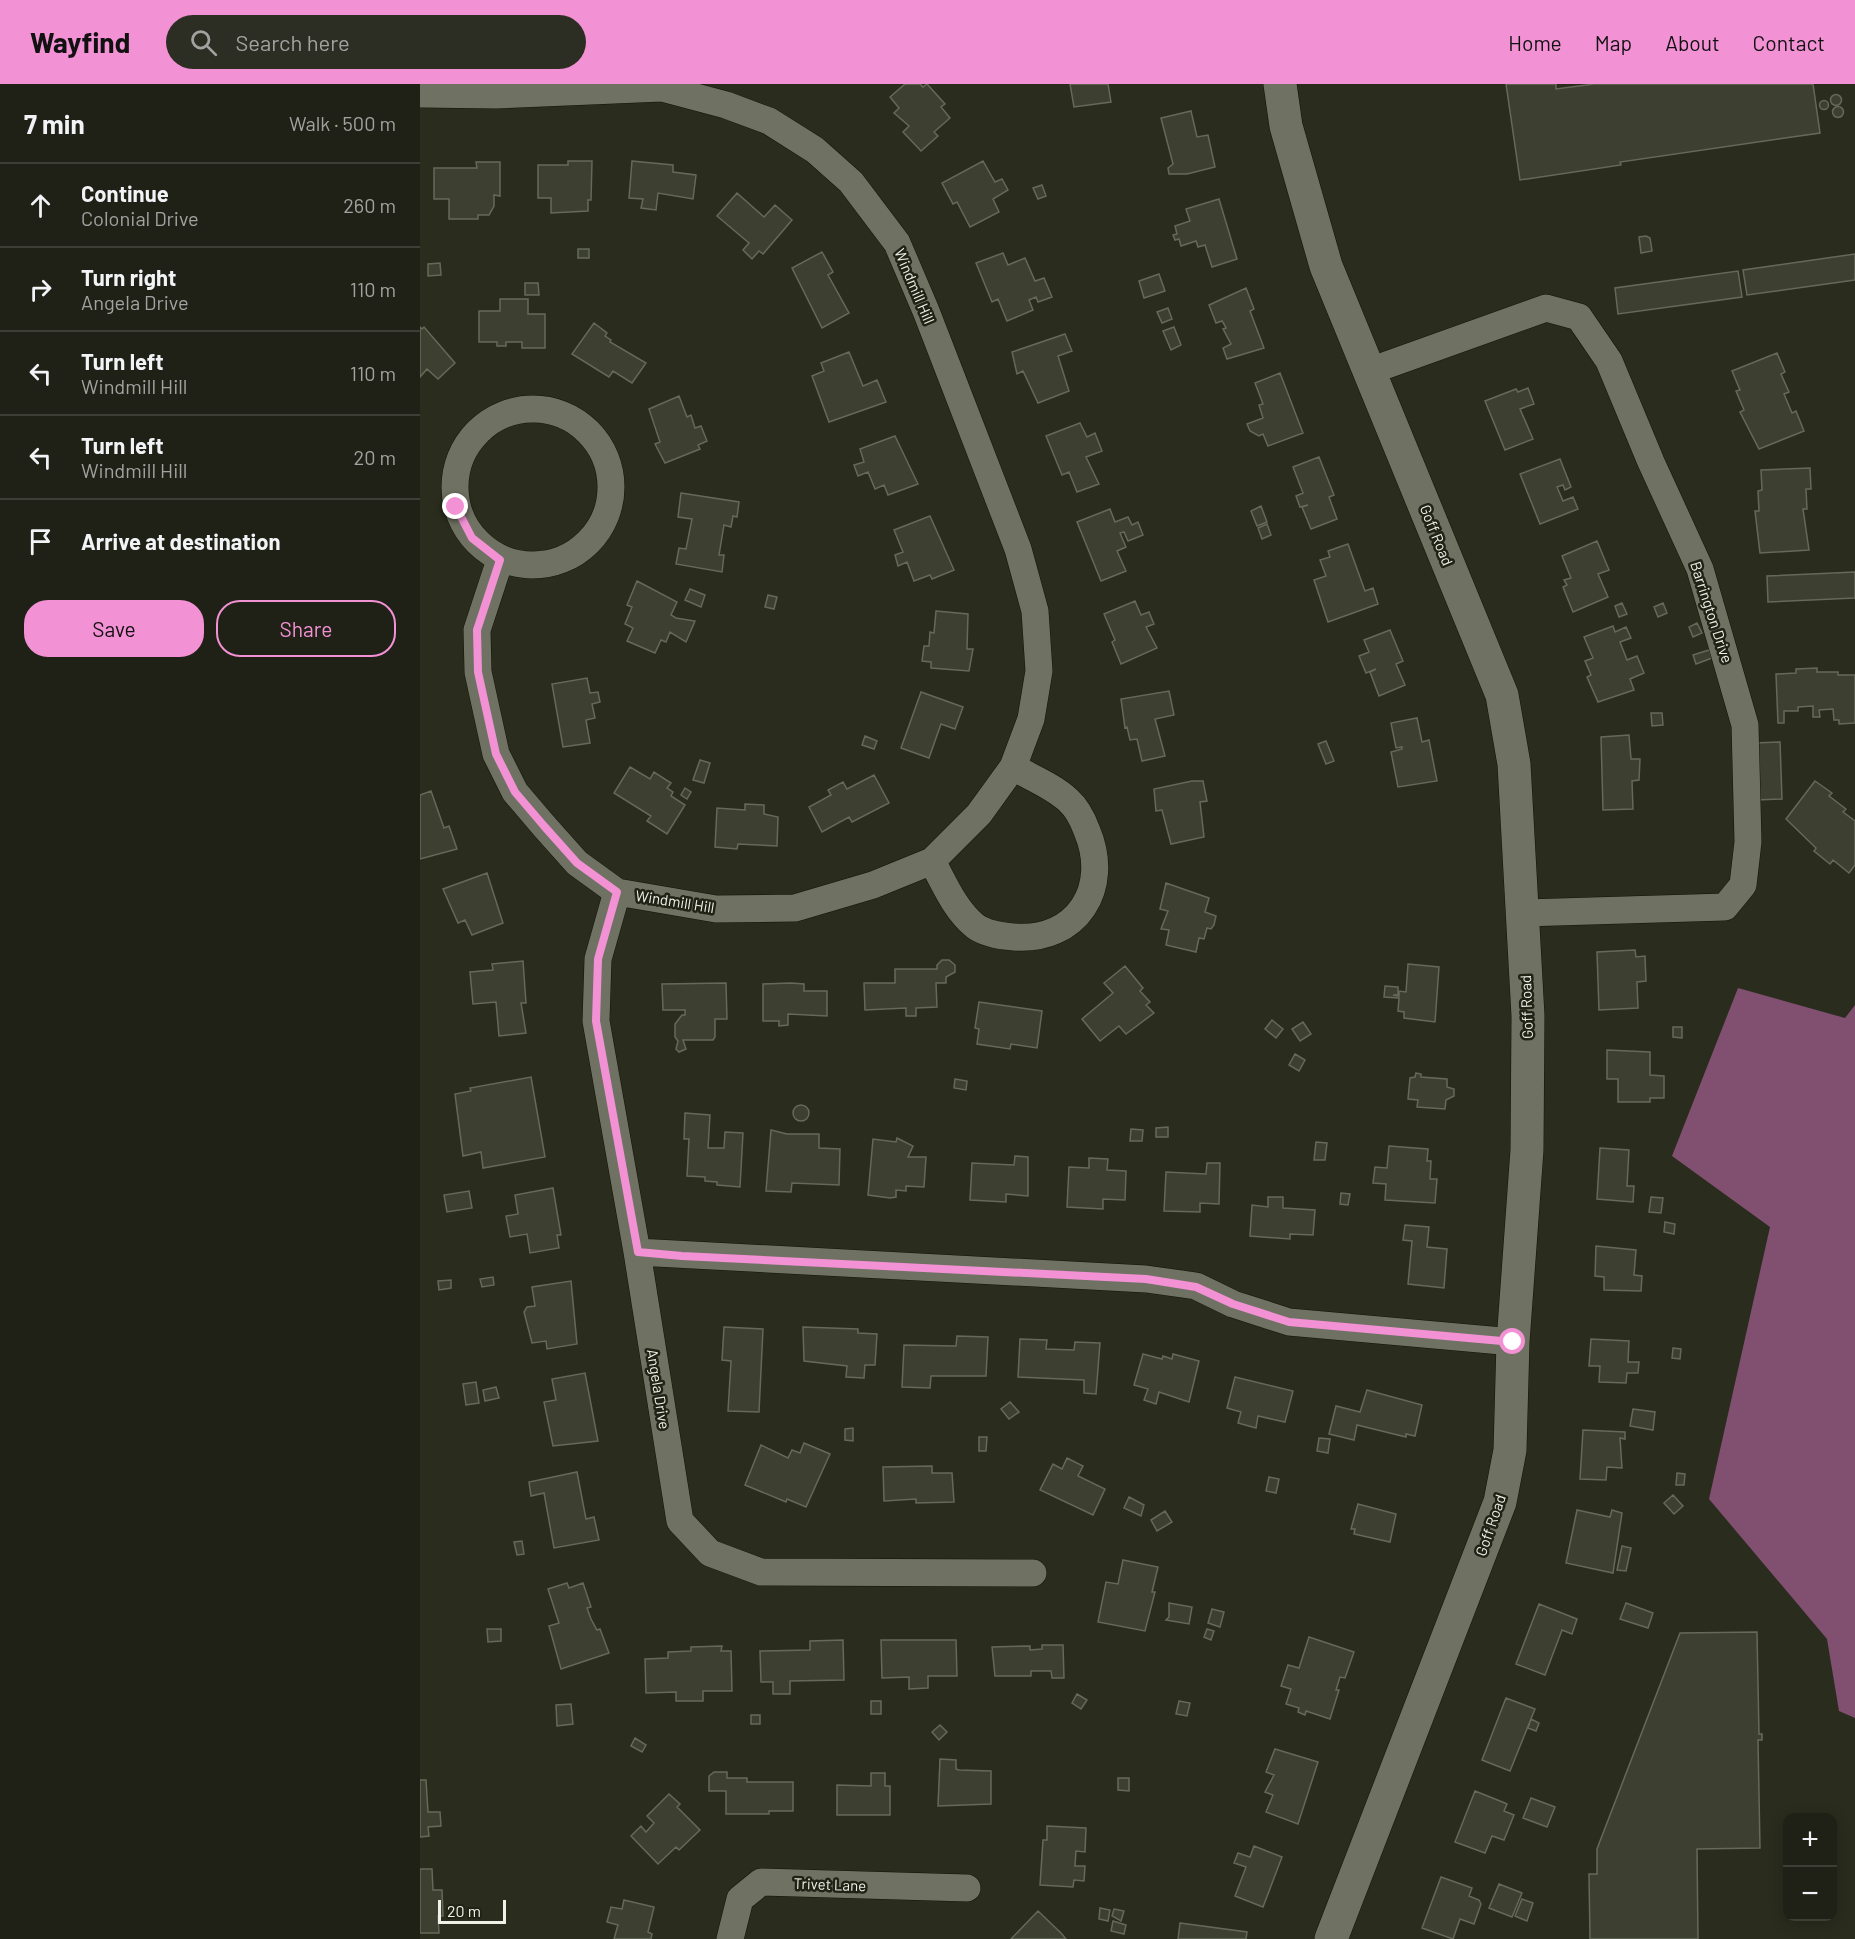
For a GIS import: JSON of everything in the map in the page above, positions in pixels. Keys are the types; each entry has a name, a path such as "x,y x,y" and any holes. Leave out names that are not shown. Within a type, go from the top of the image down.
{"street":[{"name":"Goff Road","path":"1280,84 1286,126 1326,266 1502,694 1514,765 1528,1016 1527,1150 1513,1342 1510,1450 1500,1502 1331,1939"},
{"name":"Windmill Hill","path":"420,94 496,95 662,88 726,105 769,120 815,150 851,182 897,243 926,311 1018,549 1035,610 1039,671 1031,719 1012,767 979,814 932,861 873,885 795,908 716,909 617,892 577,863 544,826 515,792 496,754 478,672 477,630 500,560"},
{"name":"Barrington Drive","path":"1370,371 1546,308 1580,317 1609,361 1651,462 1700,569 1719,630 1745,724 1748,842 1743,885 1725,907 1522,913"},
{"path":"532,408 566,415 594,437 600,447 610,468 611,504 596,536 569,558 535,567 500,560 472,538 456,507 455,471 470,440 498,417 532,408"},
{"path":"932,861 959,909 975,926 996,936 1025,938 1051,933 1078,915 1089,899 1097,874 1093,844 1082,817 1068,800 1012,767"},
{"name":"Angela Drive","path":"617,892 598,959 596,1021 638,1252 680,1521 710,1553 760,1572 1033,1573"},
{"path":"638,1252 1146,1279 1196,1287 1233,1304 1289,1322 1513,1342"},
{"name":"Trivet Lane","path":"730,1939 740,1899 761,1882 967,1888"}],"shaded area":[{"path":"1738,988 1845,1018 1855,1005 1855,1718 1839,1711 1827,1639 1709,1499 1770,1227 1672,1156"}],"building":[{"path":"905,84 920,84 923,87 927,84 945,104 941,107 950,118 934,132 938,136 921,151 903,132 909,126 894,113 899,108 890,97"},
{"path":"1070,84 1108,84 1111,102 1074,107"},
{"path":"1506,84 1556,84 1556,89 1594,84 1813,84 1820,133 1620,162 1621,165 1520,180"},
{"path":"1836,94 1842,100 1836,106 1830,100"},
{"path":"1824,101 1828,105 1824,109 1820,105"},
{"path":"1838,106 1844,112 1838,118 1832,112"},
{"path":"1191,111 1197,137 1208,135 1215,167 1187,174 1169,174 1168,168 1173,164 1161,118"},
{"path":"568,161 592,161 591,200 588,200 588,211 551,213 551,198 538,198 538,165 568,165"},
{"path":"632,161 673,165 673,172 696,175 693,199 658,193 656,210 641,208 643,199 629,198"},
{"path":"983,161 995,182 1002,179 1008,190 993,199 999,212 970,227 957,202 953,204 942,183"},
{"path":"476,162 500,162 500,196 494,195 494,206 489,215 478,215 478,219 449,219 449,199 434,199 434,168 477,168"},
{"path":"1042,185 1046,196 1038,199 1033,188"},
{"path":"737,193 764,217 775,205 792,220 763,254 759,251 752,259 743,250 749,243 717,216"},
{"path":"1219,199 1237,259 1212,267 1205,245 1198,247 1196,241 1181,246 1179,239 1175,240 1173,235 1177,234 1175,226 1190,221 1186,209"},
{"path":"1639,237 1650,238 1652,251 1641,253"},
{"path":"578,249 589,249 589,258 578,258"},
{"path":"822,252 833,272 828,275 849,313 822,328 792,268"},
{"path":"1003,253 1008,265 1025,258 1035,281 1044,278 1052,297 1038,302 1036,297 1029,300 1033,310 1007,321 998,299 992,302 976,263"},
{"path":"1855,254 1855,280 1747,295 1743,270"},
{"path":"440,263 441,275 428,276 428,264"},
{"path":"1738,271 1742,297 1618,314 1615,288"},
{"path":"1159,274 1165,291 1144,298 1139,281"},
{"path":"525,283 538,283 539,295 525,295"},
{"path":"1246,288 1254,309 1250,311 1264,348 1227,359 1223,348 1231,344 1223,329 1226,328 1222,321 1216,323 1209,305"},
{"path":"500,299 528,299 528,314 545,314 545,348 522,348 522,342 506,342 506,346 497,346 497,342 479,342 479,311 500,311"},
{"path":"1168,308 1172,319 1162,323 1157,312"},
{"path":"594,323 607,333 605,336 611,340 610,342 646,363 632,383 613,371 609,377 572,354"},
{"path":"420,327 422,329 424,327 455,363 438,379 427,369 420,377"},
{"path":"1174,327 1181,345 1171,350 1163,331"},
{"path":"1065,334 1072,351 1058,356 1069,391 1038,403 1023,371 1017,374 1012,352"},
{"path":"849,352 863,386 877,380 886,402 829,422 812,376 824,371 821,363"},
{"path":"1777,353 1785,372 1781,374 1789,392 1784,394 1792,413 1796,411 1804,431 1759,449 1740,412 1744,410 1736,391 1740,390 1732,371"},
{"path":"1280,373 1303,433 1268,446 1263,434 1259,436 1250,431 1247,424 1263,418 1259,405 1263,404 1255,383"},
{"path":"1528,388 1534,404 1520,409 1533,439 1505,450 1485,401 1516,389 1518,392"},
{"path":"679,396 687,417 691,415 695,428 701,426 707,441 698,445 700,449 665,463 655,444 660,442 649,409"},
{"path":"1080,423 1087,437 1095,433 1102,451 1086,457 1099,484 1077,492 1069,472 1062,475 1046,436"},
{"path":"895,436 918,484 888,495 884,485 875,489 868,472 858,476 854,465 864,462 860,449"},
{"path":"1319,457 1334,495 1329,497 1337,519 1311,529 1302,507 1308,505 1300,507 1296,496 1303,493 1293,467"},
{"path":"1560,459 1571,487 1565,490 1563,485 1557,487 1563,501 1573,497 1578,509 1540,524 1520,474"},
{"path":"1810,468 1811,489 1806,489 1807,509 1803,509 1809,550 1760,553 1755,511 1759,511 1758,491 1762,490 1761,470"},
{"path":"681,493 739,502 737,517 733,516 731,527 724,525 719,555 724,555 722,572 676,564 679,548 686,549 692,519 678,517"},
{"path":"1261,506 1267,522 1257,526 1251,511"},
{"path":"1110,509 1115,522 1128,517 1132,525 1138,522 1143,535 1128,541 1124,532 1120,533 1126,547 1117,551 1126,571 1101,581 1077,522"},
{"path":"930,516 954,570 932,579 930,575 914,581 907,562 898,566 895,555 903,552 894,530"},
{"path":"1267,524 1271,535 1262,539 1258,528"},
{"path":"1597,541 1609,570 1598,574 1608,597 1573,612 1563,587 1567,585 1564,580 1571,578 1562,556"},
{"path":"1348,544 1365,591 1373,588 1378,604 1328,622 1314,580 1326,576 1320,560 1330,557 1328,551"},
{"path":"1855,572 1855,598 1768,602 1767,576"},
{"path":"637,581 677,602 671,615 695,621 686,642 670,632 666,642 661,640 655,653 627,641 633,628 625,624 632,607 627,605"},
{"path":"690,589 705,595 701,607 685,600"},
{"path":"768,595 777,597 774,609 765,607"},
{"path":"1135,601 1141,615 1149,612 1154,624 1146,627 1157,648 1121,664 1112,642 1115,640 1104,614"},
{"path":"1622,603 1627,614 1619,617 1615,606"},
{"path":"1663,603 1667,613 1658,617 1654,607"},
{"path":"936,611 968,614 967,649 973,649 969,671 931,668 931,662 922,661 924,646 929,646 930,632 934,633"},
{"path":"1697,623 1702,633 1693,637 1689,627"},
{"path":"1613,626 1615,632 1626,627 1631,638 1620,642 1627,660 1637,656 1644,673 1630,679 1634,690 1598,702 1587,677 1591,675 1585,661 1593,658 1584,637"},
{"path":"1390,630 1403,661 1396,664 1405,685 1379,696 1370,672 1376,669 1366,673 1359,656 1369,652 1364,640"},
{"path":"1709,650 1712,658 1696,664 1693,655"},
{"path":"1817,668 1817,672 1855,675 1855,723 1839,724 1839,720 1834,720 1833,709 1819,710 1820,717 1813,717 1813,706 1798,707 1798,711 1784,711 1784,723 1778,723 1776,674 1796,673 1796,669"},
{"path":"587,678 590,693 598,692 600,702 592,704 595,718 586,720 590,743 563,747 552,684"},
{"path":"1169,691 1174,715 1155,719 1165,756 1142,761 1137,739 1130,740 1127,727 1125,728 1121,699"},
{"path":"921,692 963,707 955,729 941,724 929,758 901,748"},
{"path":"1651,713 1662,713 1663,725 1652,726"},
{"path":"1417,718 1422,742 1429,740 1437,781 1398,787 1391,752 1402,749 1402,747 1396,748 1391,723"},
{"path":"1629,735 1631,759 1640,759 1639,780 1632,781 1633,809 1603,810 1601,737"},
{"path":"865,736 877,741 874,749 862,745"},
{"path":"1326,741 1334,761 1326,764 1318,744"},
{"path":"1780,742 1782,799 1757,800 1754,743"},
{"path":"700,760 710,763 704,783 693,780"},
{"path":"630,767 650,779 654,772 671,783 667,788 673,792 671,796 685,805 667,834 647,821 651,816 614,793"},
{"path":"874,775 889,803 852,822 849,817 822,832 809,807 831,795 828,790 843,782 847,789"},
{"path":"1203,781 1207,801 1200,802 1204,837 1171,844 1162,810 1156,811 1154,789"},
{"path":"1815,781 1832,793 1829,796 1846,809 1843,812 1855,821 1855,865 1849,873 1833,860 1830,864 1814,851 1816,848 1786,819"},
{"path":"685,788 691,792 687,799 681,795"},
{"path":"431,791 444,828 449,826 457,849 420,859 420,795"},
{"path":"745,804 764,805 764,814 778,817 777,846 738,844 737,849 715,847 717,808 745,810"},
{"path":"487,873 503,923 472,935 465,920 458,923 443,889"},
{"path":"1166,883 1209,898 1205,912 1216,916 1214,925 1211,929 1207,928 1204,939 1199,938 1196,952 1166,945 1169,930 1161,929 1168,911 1160,909"},
{"path":"1635,950 1636,957 1645,956 1646,981 1637,982 1638,1008 1599,1010 1597,952"},
{"path":"942,960 949,960 955,965 955,972 946,977 946,983 936,983 937,1007 916,1008 916,1016 906,1016 906,1008 865,1010 864,983 895,983 895,969 937,969 937,965"},
{"path":"523,961 526,1003 521,1003 526,1033 499,1036 496,1002 473,1004 470,972 493,970 492,964"},
{"path":"1408,964 1439,967 1435,1022 1404,1018 1404,1012 1398,1011 1399,998 1384,997 1385,986 1398,987 1398,995 1393,995 1399,996 1399,991 1406,992"},
{"path":"1125,966 1143,988 1140,991 1150,1002 1146,1005 1154,1013 1126,1034 1119,1026 1100,1041 1082,1019 1113,993 1104,983"},
{"path":"726,983 727,1019 715,1019 713,1040 683,1040 686,1049 679,1052 676,1049 678,1041 675,1037 675,1024 682,1015 685,1015 685,1010 663,1010 662,984"},
{"path":"763,984 804,984 804,991 827,991 827,1016 788,1014 788,1025 779,1026 779,1021 763,1021"},
{"path":"979,1002 1042,1011 1037,1048 1011,1044 1010,1049 977,1044 979,1029 975,1028"},
{"path":"1272,1020 1283,1029 1276,1038 1265,1029"},
{"path":"1303,1022 1311,1034 1300,1041 1292,1029"},
{"path":"1673,1027 1682,1027 1682,1038 1673,1037"},
{"path":"1607,1050 1650,1052 1650,1075 1664,1076 1664,1098 1650,1098 1650,1102 1618,1102 1618,1079 1607,1079"},
{"path":"1295,1054 1305,1060 1299,1071 1289,1065"},
{"path":"1416,1073 1421,1074 1421,1077 1447,1079 1447,1087 1454,1089 1454,1096 1446,1100 1445,1109 1417,1107 1418,1100 1408,1099 1410,1078 1415,1077"},
{"path":"531,1077 545,1157 483,1168 481,1152 463,1156 455,1094 471,1091 470,1088"},
{"path":"955,1079 967,1081 966,1090 954,1088"},
{"path":"801,1105 807,1107 809,1113 807,1119 801,1121 795,1119 793,1113 795,1107"},
{"path":"685,1113 710,1115 708,1148 724,1148 725,1132 743,1133 740,1187 717,1185 717,1182 705,1181 705,1177 687,1176 689,1139 684,1139"},
{"path":"1168,1127 1168,1137 1156,1137 1156,1128"},
{"path":"1131,1129 1143,1130 1142,1141 1130,1141"},
{"path":"771,1130 787,1134 819,1134 819,1148 840,1149 839,1185 792,1183 791,1192 766,1191"},
{"path":"897,1138 913,1146 908,1157 926,1157 924,1187 906,1186 906,1191 896,1190 896,1197 890,1198 868,1195 873,1139 896,1142"},
{"path":"1316,1142 1327,1143 1325,1160 1314,1160"},
{"path":"1389,1146 1428,1149 1427,1161 1431,1161 1430,1179 1437,1179 1435,1203 1385,1200 1386,1184 1373,1183 1375,1167 1387,1168"},
{"path":"1600,1148 1629,1150 1627,1186 1634,1186 1633,1202 1597,1199"},
{"path":"1015,1156 1028,1157 1028,1196 1006,1194 1006,1202 970,1200 972,1163 1014,1165"},
{"path":"1089,1158 1108,1159 1107,1170 1126,1171 1125,1200 1103,1199 1103,1209 1067,1207 1069,1167 1089,1168"},
{"path":"1207,1163 1220,1163 1219,1204 1200,1203 1200,1212 1164,1211 1166,1172 1206,1174"},
{"path":"553,1188 561,1235 557,1235 559,1248 530,1253 527,1234 510,1237 506,1216 518,1214 515,1195"},
{"path":"469,1191 472,1208 447,1212 444,1195"},
{"path":"1341,1193 1350,1194 1348,1205 1340,1204"},
{"path":"1268,1197 1283,1197 1283,1208 1315,1210 1313,1235 1290,1234 1290,1239 1250,1236 1252,1205 1268,1207"},
{"path":"1651,1197 1663,1198 1661,1213 1649,1212"},
{"path":"1665,1222 1675,1224 1674,1234 1664,1232"},
{"path":"1405,1225 1429,1227 1427,1247 1447,1249 1444,1288 1408,1284 1412,1241 1403,1240"},
{"path":"1596,1246 1636,1250 1634,1275 1642,1276 1641,1291 1604,1290 1604,1277 1595,1276"},
{"path":"493,1277 494,1285 482,1287 480,1279"},
{"path":"451,1280 451,1288 439,1290 438,1281"},
{"path":"571,1281 577,1344 547,1349 546,1341 532,1343 524,1312 527,1307 535,1306 532,1287"},
{"path":"724,1327 763,1329 759,1412 728,1411 731,1361 722,1360"},
{"path":"803,1327 858,1329 858,1333 877,1334 875,1365 865,1365 864,1378 846,1377 847,1366 804,1361"},
{"path":"957,1336 988,1337 986,1376 931,1376 930,1388 902,1387 904,1345 956,1346"},
{"path":"1020,1339 1047,1340 1046,1349 1074,1350 1075,1342 1100,1343 1096,1394 1084,1393 1084,1380 1018,1377"},
{"path":"1591,1339 1629,1341 1628,1362 1639,1362 1638,1373 1627,1373 1626,1383 1599,1382 1600,1366 1589,1366"},
{"path":"1673,1348 1681,1349 1680,1359 1672,1358"},
{"path":"1143,1354 1172,1359 1173,1354 1199,1361 1189,1402 1159,1392 1156,1404 1144,1400 1148,1389 1134,1385"},
{"path":"585,1373 598,1441 553,1446 544,1402 556,1400 552,1379"},
{"path":"1235,1377 1293,1391 1285,1422 1258,1416 1256,1428 1238,1423 1241,1412 1227,1408"},
{"path":"476,1382 479,1403 466,1405 463,1384"},
{"path":"496,1387 499,1398 485,1401 483,1390"},
{"path":"1367,1390 1422,1405 1415,1436 1406,1434 1406,1437 1357,1425 1354,1440 1329,1434 1336,1406 1360,1412"},
{"path":"1010,1402 1019,1412 1009,1419 1001,1409"},
{"path":"1633,1409 1655,1412 1653,1430 1630,1426"},
{"path":"853,1428 853,1441 845,1440 845,1429"},
{"path":"1583,1430 1625,1432 1625,1439 1620,1438 1622,1468 1607,1467 1606,1480 1580,1479"},
{"path":"979,1437 987,1437 986,1451 979,1451"},
{"path":"1319,1438 1330,1439 1328,1453 1317,1451"},
{"path":"804,1443 830,1454 806,1507 787,1499 786,1502 745,1485 761,1445 788,1458 792,1450 800,1453"},
{"path":"1067,1458 1083,1466 1078,1476 1105,1489 1093,1515 1040,1490 1053,1464 1062,1469"},
{"path":"932,1466 932,1473 952,1473 954,1502 916,1503 916,1499 884,1501 883,1467"},
{"path":"577,1472 586,1519 594,1517 599,1540 554,1548 544,1493 531,1496 529,1482"},
{"path":"1677,1473 1685,1474 1684,1485 1676,1485"},
{"path":"1269,1477 1279,1479 1276,1493 1266,1491"},
{"path":"1673,1495 1683,1506 1674,1514 1664,1503"},
{"path":"1129,1497 1144,1505 1141,1516 1124,1508"},
{"path":"1358,1504 1396,1514 1390,1542 1354,1534 1355,1529 1351,1529"},
{"path":"1577,1510 1610,1517 1612,1510 1622,1513 1613,1573 1566,1563"},
{"path":"1165,1511 1172,1522 1157,1531 1151,1520"},
{"path":"522,1541 524,1554 517,1555 514,1542"},
{"path":"1622,1546 1631,1548 1626,1571 1617,1570"},
{"path":"1123,1560 1158,1567 1152,1592 1155,1592 1145,1631 1098,1622 1106,1582 1118,1584"},
{"path":"567,1583 569,1588 583,1583 591,1607 587,1608 591,1619 597,1630 600,1629 609,1653 561,1669 549,1626 559,1623 548,1589"},
{"path":"1169,1603 1192,1607 1189,1624 1166,1620 1169,1617"},
{"path":"1626,1603 1653,1613 1648,1628 1620,1619"},
{"path":"1539,1604 1577,1619 1572,1634 1562,1630 1545,1675 1516,1664"},
{"path":"1212,1609 1224,1612 1220,1627 1208,1623"},
{"path":"487,1629 501,1629 501,1641 488,1642"},
{"path":"1207,1629 1214,1631 1211,1640 1204,1637"},
{"path":"1757,1632 1759,1734 1762,1734 1762,1740 1758,1740 1760,1848 1697,1849 1698,1939 1590,1939 1589,1874 1597,1874 1597,1849 1680,1633"},
{"path":"1309,1637 1354,1652 1345,1678 1340,1677 1336,1690 1339,1690 1330,1719 1306,1711 1305,1715 1298,1712 1299,1708 1286,1704 1291,1689 1281,1686 1288,1665 1299,1668"},
{"path":"843,1640 844,1680 790,1681 790,1694 773,1694 773,1682 761,1682 760,1651 810,1650 810,1641"},
{"path":"881,1640 956,1640 957,1676 928,1676 928,1688 909,1689 909,1677 882,1678"},
{"path":"1042,1645 1063,1645 1064,1678 1052,1678 1051,1671 1031,1671 1031,1676 995,1676 992,1647 1030,1646 1030,1650 1042,1649"},
{"path":"722,1646 721,1651 731,1651 732,1691 703,1691 703,1701 676,1701 676,1692 646,1693 645,1659 668,1658 668,1652 691,1651 691,1647"},
{"path":"1077,1694 1087,1700 1081,1709 1072,1703"},
{"path":"1506,1698 1535,1709 1510,1771 1482,1760"},
{"path":"871,1701 881,1701 881,1714 871,1714"},
{"path":"1179,1701 1190,1703 1187,1716 1176,1714"},
{"path":"571,1704 573,1724 557,1726 556,1705"},
{"path":"751,1715 760,1715 760,1724 751,1724"},
{"path":"1531,1719 1539,1723 1536,1731 1528,1728"},
{"path":"940,1725 947,1732 939,1740 932,1732"},
{"path":"635,1738 646,1745 642,1752 631,1746"},
{"path":"1275,1749 1318,1762 1298,1824 1266,1812 1273,1795 1265,1792 1274,1775 1266,1772"},
{"path":"940,1759 956,1760 956,1769 959,1770 991,1771 991,1804 938,1806"},
{"path":"714,1772 727,1772 727,1778 747,1778 747,1782 793,1782 793,1811 769,1811 769,1814 726,1814 726,1791 709,1791 709,1776"},
{"path":"871,1773 885,1773 885,1786 890,1786 890,1815 837,1815 837,1785 871,1786"},
{"path":"1118,1778 1129,1778 1129,1791 1118,1790"},
{"path":"420,1780 426,1780 428,1812 440,1812 441,1826 428,1827 429,1836 420,1837"},
{"path":"1475,1791 1507,1804 1504,1811 1514,1815 1504,1840 1492,1836 1485,1853 1455,1842"},
{"path":"669,1794 680,1804 677,1807 700,1830 679,1850 676,1847 658,1864 631,1836 641,1826 646,1832 654,1823 647,1816"},
{"path":"1531,1798 1555,1807 1547,1827 1523,1818"},
{"path":"1047,1826 1086,1828 1085,1852 1076,1851 1075,1866 1085,1866 1084,1881 1074,1880 1073,1887 1040,1885 1043,1840 1047,1840"},
{"path":"1254,1846 1282,1857 1263,1907 1235,1896 1246,1867 1234,1863 1238,1853 1250,1857"},
{"path":"420,1869 432,1869 433,1890 442,1890 443,1916 438,1916 439,1933 420,1933"},
{"path":"1441,1877 1472,1888 1469,1896 1479,1900 1481,1904 1474,1924 1460,1919 1453,1939 1422,1928"},
{"path":"1499,1884 1522,1893 1512,1917 1489,1908"},
{"path":"1522,1899 1533,1903 1527,1921 1515,1916"},
{"path":"624,1900 654,1907 648,1932 652,1934 651,1939 614,1939 618,1925 607,1922 611,1907 622,1909"},
{"path":"1100,1908 1110,1910 1108,1921 1099,1919"},
{"path":"1114,1909 1124,1911 1121,1921 1112,1916"},
{"path":"1038,1911 1061,1933 1066,1939 1011,1939"},
{"path":"1113,1921 1126,1925 1124,1934 1111,1931"},
{"path":"1180,1923 1247,1932 1246,1939 1178,1939"}],"route":[{"path":"456,507 472,538 500,560 477,630 478,672 496,754 515,792 544,826 577,863 617,892 598,959 596,1021 638,1252 1146,1279 1196,1287 1233,1304 1289,1322 1513,1342"}]}
